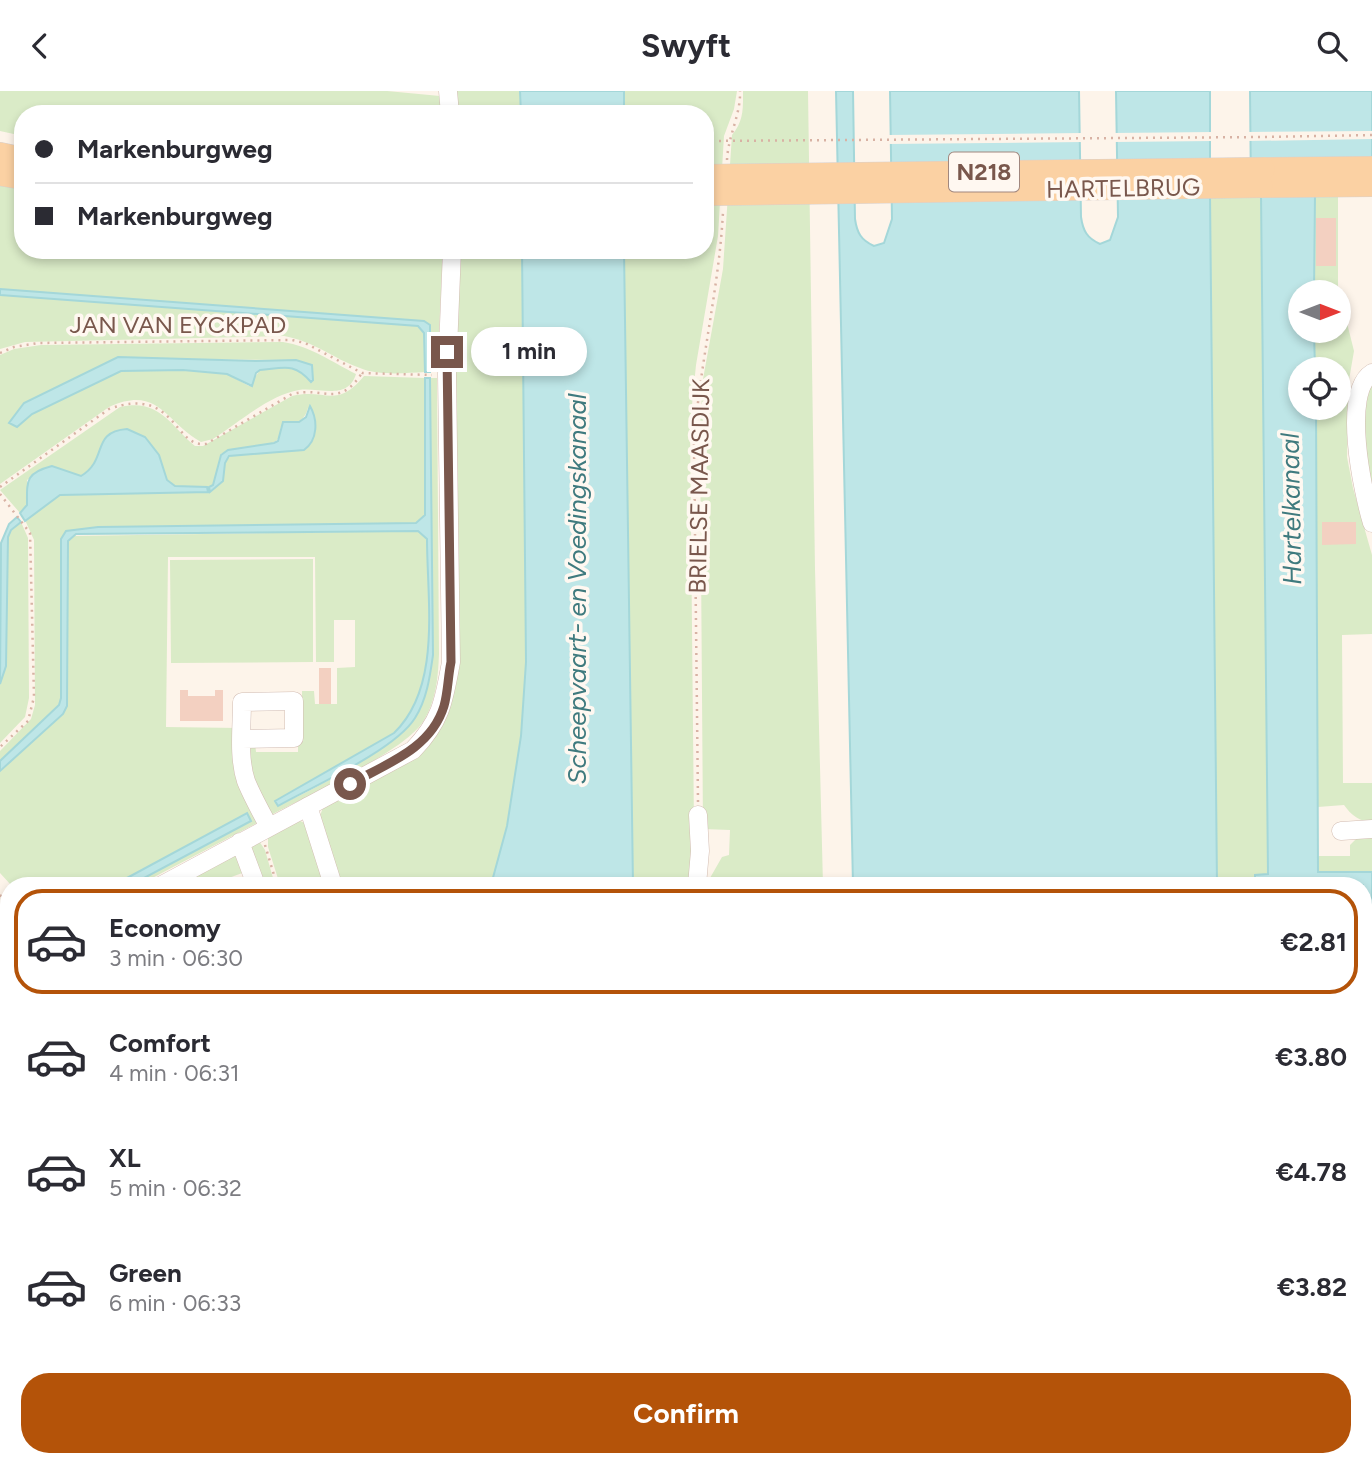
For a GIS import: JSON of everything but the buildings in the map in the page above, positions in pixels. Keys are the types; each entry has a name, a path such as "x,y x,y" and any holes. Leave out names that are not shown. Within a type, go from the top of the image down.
{"main road":[{"name":"HARTELBRUG","path":"716,173 1372,168"},
{"name":"HARTELBRUG","path":"714,194 1372,185"}],"street":[{"path":"177,877 413,750 432,730 443,706 451,662 447,374 452,259"},
{"path":"1372,373 1367,376 1358,392 1357,420 1359,465 1372,523"},
{"path":"242,739 246,780 265,829"},
{"path":"308,806 330,877"},
{"path":"698,815 700,851 698,877"},
{"path":"1341,831 1372,829"},
{"path":"240,842 253,877"}],"path":[{"path":"716,173 740,100 740,91"},
{"path":"714,141 1372,135"},
{"name":"BRIELSE MAASDIJK","path":"698,815 694,445 698,391 721,253 723,212"},
{"name":"JAN VAN EYCKPAD","path":"0,353 14,347 38,343 292,340 305,343 362,373 435,375"},
{"path":"0,487 109,409 122,404 144,402 153,405 200,445 292,394 345,392 352,388 362,373"},
{"path":"0,494 30,533 34,697 28,722 0,747"},
{"path":"265,829 275,877"}],"green space":[{"path":"0,91 387,91 440,96 441,105 14,105 14,134 0,131"},
{"path":"454,91 520,91 521,105 455,105"},
{"path":"624,91 737,91 734,109 724,136 718,236 696,365 690,425 694,828 691,877 633,877 624,259 714,259 714,105 624,105"},
{"path":"743,91 808,91 823,877 711,877 722,857 729,855 730,830 703,829 700,427 703,379 723,269 732,135 743,109"},
{"path":"0,183 14,186 14,259 443,259 437,372 430,372 430,325 424,321 0,289"},
{"path":"1261,194 1268,875 1255,877 1217,877 1210,195"},
{"path":"1338,194 1338,280 1314,280 1314,196"},
{"path":"458,259 522,259 526,662 521,736 507,826 493,877 334,877 318,821 324,805 392,765 447,711 453,358"},
{"path":"0,295 418,326 424,333 425,372 367,371 305,342 284,336 25,342 0,349"},
{"path":"1351,339 1354,351 1351,368 1351,357 1315,357 1314,343 1351,343"},
{"path":"283,342 312,351 356,374 347,387 340,390 299,390 276,398 213,439 201,442 188,434 160,408 139,400 126,401 109,407 0,484 0,355 14,349 41,345","holes":["139,359 296,360 311,382 299,371 288,368 260,370 249,386 227,374 183,370 121,371 32,414 17,427 24,403"]},
{"path":"364,376 425,378 425,515 416,523 98,527 66,531 61,539 59,705 0,761 0,751 31,719 35,705 34,540 25,520 60,495 210,492 223,481 226,462 235,454 304,450 312,436 308,408 301,420 281,426 280,436 276,441 221,454 213,485 209,487 175,486 167,480 159,455 145,437 100,449 96,464 81,476 52,466 27,480 27,505 20,513 0,490 120,407 145,406 154,410 195,446 203,446 292,396 338,395 346,392"},
{"path":"430,378 437,378 439,654 436,689 423,722 396,747 376,760 271,815 251,778 249,748 255,742 256,752 298,752 298,736 302,735 302,691 314,691 315,704 337,704 337,668 355,667 355,620 334,620 334,662 316,662 315,557 168,557 166,727 239,728 259,815 257,823 154,877 146,877 250,821 247,813 129,877 4,877 0,873 0,771 63,714 67,706 68,541 71,536 418,531 427,539 429,616 426,668 409,715 394,734 278,806 373,754 406,729 415,718 425,696 433,655"},
{"path":"1372,380 1372,503 1361,422"},
{"path":"1316,420 1348,420 1347,457 1372,555 1372,634 1342,635 1343,783 1372,783 1372,822 1356,817 1344,805 1318,807"},
{"path":"21,522 28,538 29,698 25,717 0,743 0,684 6,666 8,537 11,530"},
{"path":"313,559 313,662 171,663 170,560"},
{"path":"298,820 307,824 325,877 277,877 268,847 268,835"},
{"path":"1359,836 1372,836 1372,872 1318,872 1318,856 1350,856 1350,845"},
{"path":"259,841 265,850 273,877 260,877 251,850 252,845"},
{"path":"236,855 245,872 231,877 193,877"}],"water":[{"path":"520,91 624,91 624,105 521,105"},
{"name":"Hartelkanaal","path":"836,91 853,91 855,219 860,235 874,246 884,243 892,219 890,91 1079,91 1081,217 1086,233 1100,244 1110,240 1118,217 1116,91 1210,91 1210,194 1251,194 1250,91 1372,91 1372,193 1315,194 1314,280 1288,280 1288,343 1314,343 1315,357 1288,357 1288,420 1316,420 1318,872 1372,872 1372,877 1255,877 1268,874 1261,194 1210,195 1217,877 853,877"},
{"name":"Scheepvaart- en Voedingskanaal","path":"522,259 624,259 633,877 493,877 507,826 521,736 526,662"},
{"path":"0,289 424,321 430,325 430,372 425,372 424,333 418,326 0,295"},
{"path":"118,357 296,360 312,365 313,380 311,382 299,371 288,368 260,370 256,373 252,386 227,374 183,370 121,371 32,414 17,427 9,423 24,403"},
{"path":"425,378 430,378 433,655 422,703 405,730 372,755 332,778 278,806 275,801 394,733 409,714 426,668 428,642 427,539 418,531 76,534 68,541 67,706 63,714 0,771 0,761 59,705 61,698 61,539 66,531 98,527 416,523 425,515"},
{"path":"310,406 315,429 309,446 304,450 229,456 225,463 223,481 210,492 209,487 213,485 221,455 228,450 278,441 283,422 299,422 306,417"},
{"path":"127,429 145,437 159,455 167,480 175,486 207,487 208,492 60,495 25,521 20,513 27,505 28,484 32,475 52,466 81,476 95,462 108,435"},
{"path":"17,517 21,522 11,530 8,537 6,666 0,684 1,543 9,524"},
{"path":"247,813 251,821 146,877 129,877"}],"pier":[{"path":"1372,131 1372,139 1247,141 1247,132"},
{"path":"1213,132 1213,141 1114,142 1113,133"},
{"path":"1083,133 1083,142 887,144 887,135"}],"route":[{"path":"350,784 413,750 432,730 443,706 451,662 447,352"}]}
